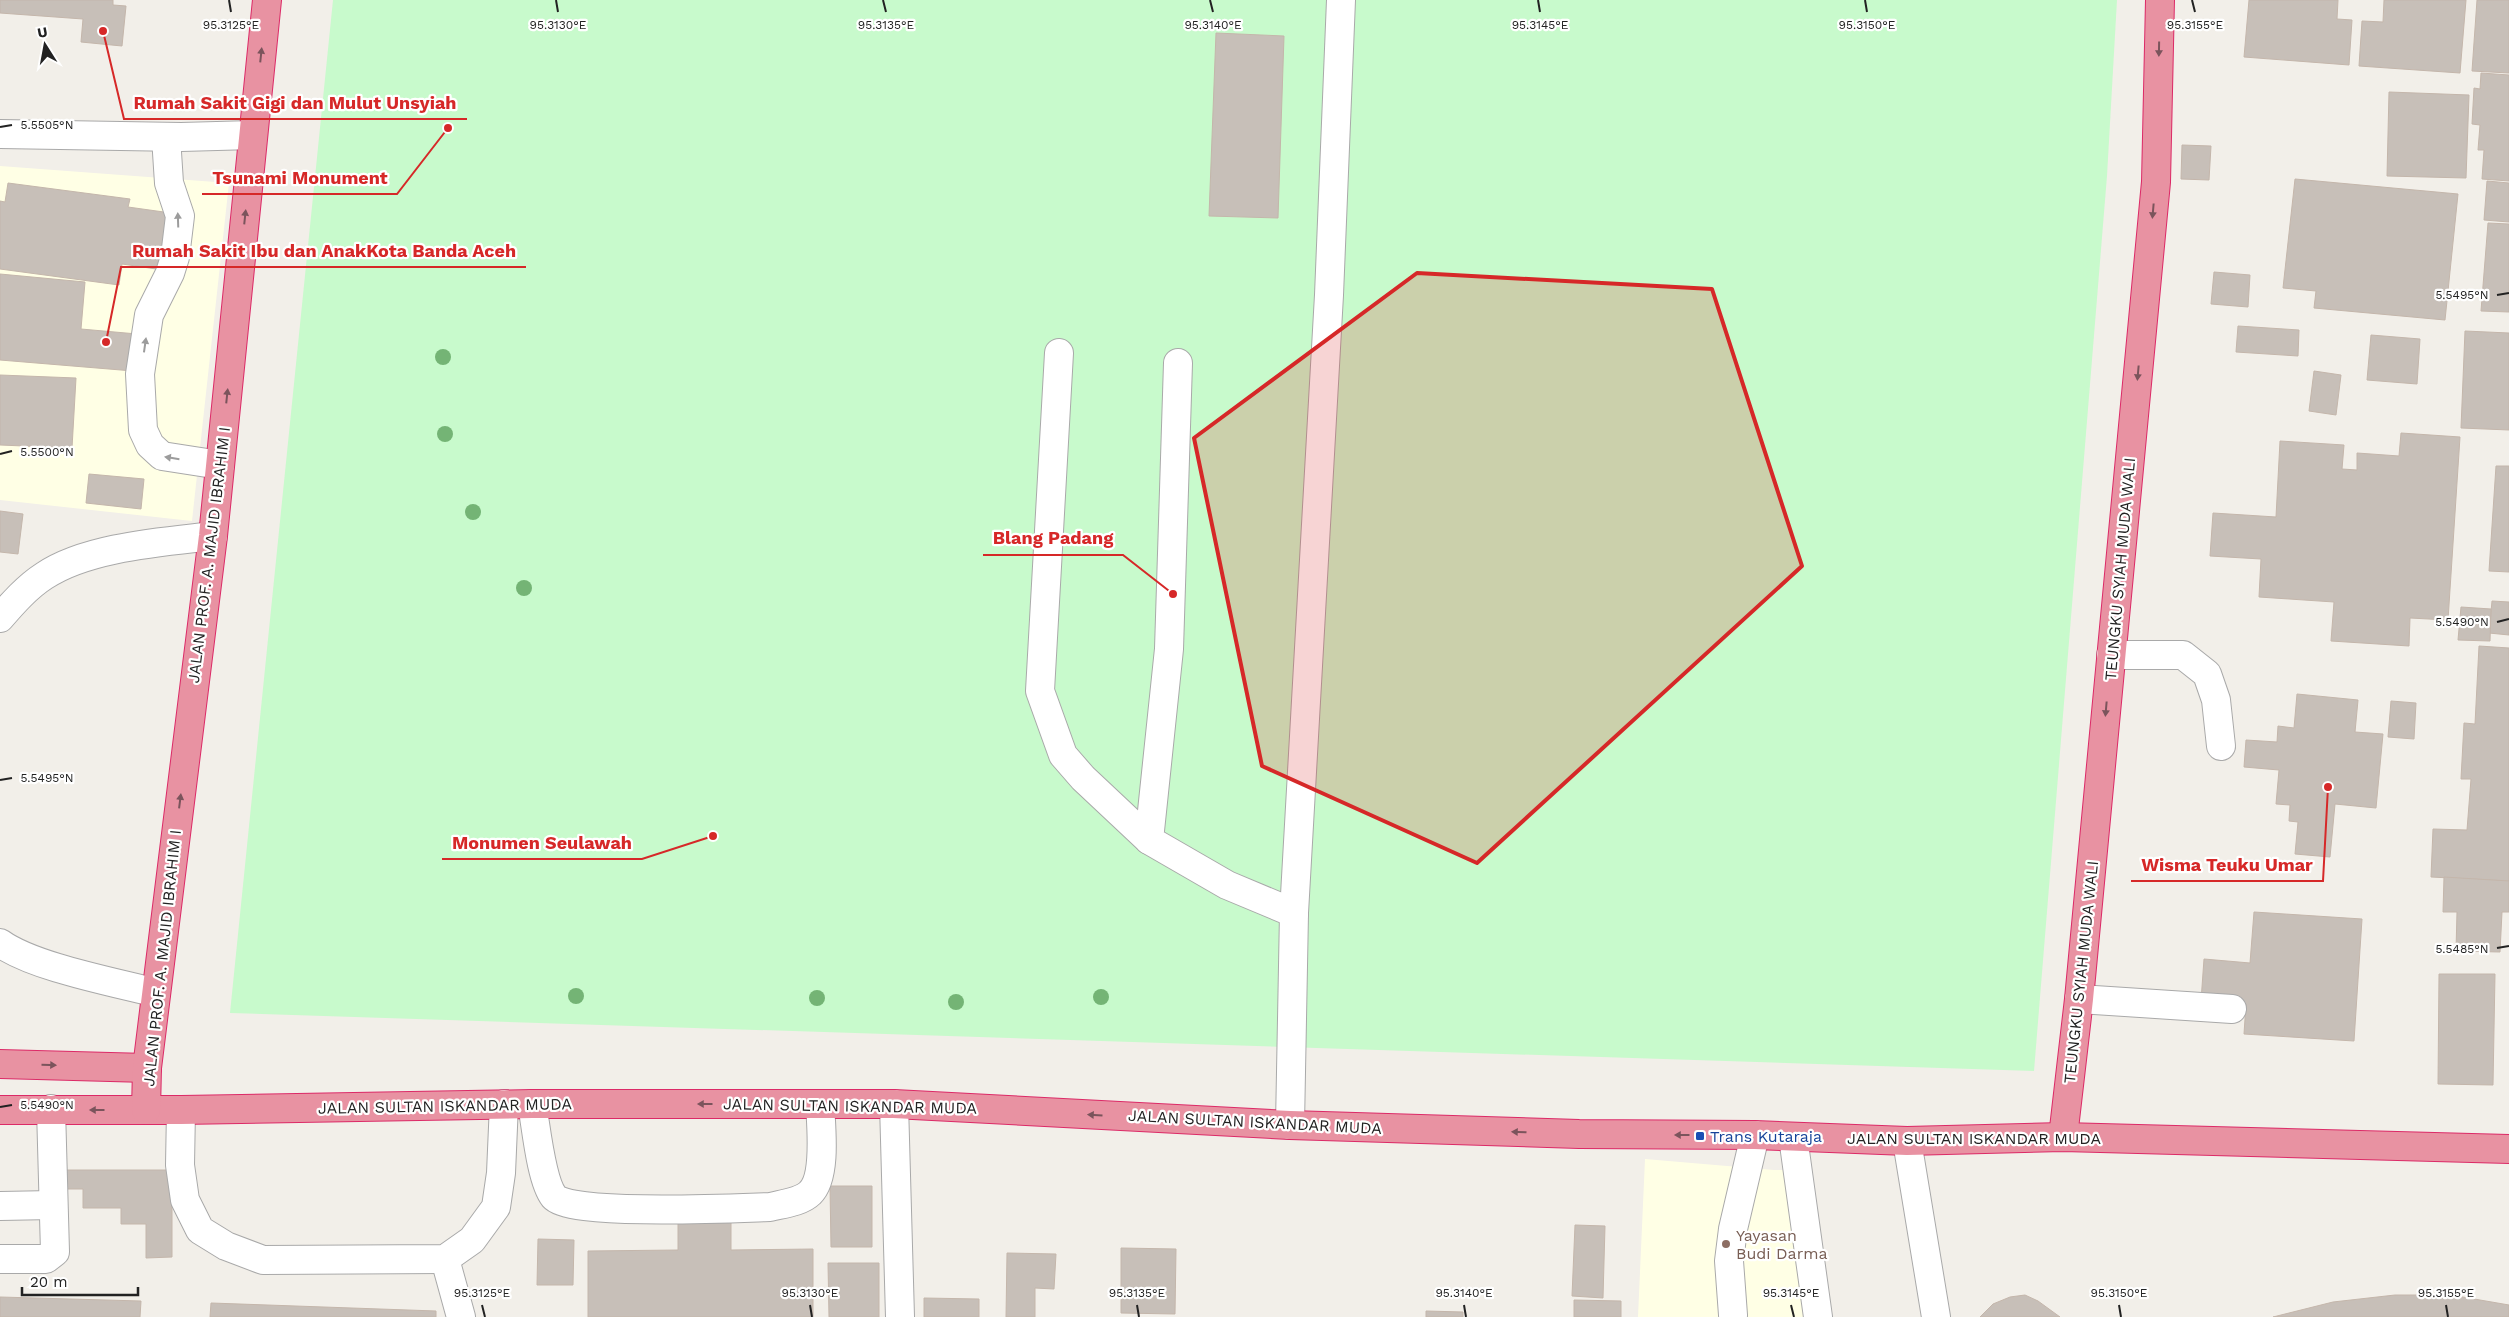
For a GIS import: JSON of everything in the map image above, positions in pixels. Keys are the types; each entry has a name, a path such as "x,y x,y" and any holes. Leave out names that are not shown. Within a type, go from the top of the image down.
{"highway":[{"name":"JALAN PROF. A. MAJID IBRAHIM I","path":"146,1110 147,1068 213,536 266,0"},
{"name":"TEUNGKU SYIAH MUDA WALI","path":"2063,1137 2079,999 2156,182 2160,0"},
{"path":"0,1064 147,1068"},
{"name":"JALAN SULTAN ISKANDAR MUDA","path":"0,1110 181,1110 504,1104 894,1104 1290,1125 1580,1134 1755,1136 1907,1141 2063,1137 2509,1149"}],"street":[{"path":"1290,1125 1294,914 1329,295 1341,0"},
{"path":"0,134 166,137 253,135"},
{"path":"166,137 169,183 180,216 175,257 170,273 149,315 140,374 143,430 150,445 162,456 220,465"},
{"path":"1059,353 1040,691 1063,755 1083,778 1149,840 1227,886 1294,914"},
{"path":"1149,840 1169,649 1178,363"},
{"path":"0,618 15,600 44,575 72,562 121,547 213,536"},
{"path":"2111,655 2183,655 2207,674 2216,700 2221,746"},
{"path":"0,943 13,952 41,962 156,993"},
{"path":"2079,999 2232,1010"},
{"path":"181,1110 180,1165 185,1200 200,1230 226,1246 263,1260 445,1259 472,1240 496,1207 504,1104"},
{"path":"532,1104 546,1183 554,1198 568,1205 618,1209 770,1208 791,1202 810,1193 818,1178 821,1152 820,1104"},
{"path":"894,1104 900,1317"},
{"path":"0,1259 46,1259 55,1252 51,1109"},
{"path":"1733,1315 1729,1261 1733,1229 1755,1136"},
{"path":"1793,1137 1818,1317"},
{"path":"1907,1141 1936,1317"},
{"path":"0,1206 53,1205"},
{"path":"445,1259 461,1317"}],"highlighted area":[{"path":"1417,273 1712,289 1802,566 1477,863 1262,766 1194,438"}],"shaded area":[{"path":"0,166 229,183 192,521 0,500"},
{"name":"Yayasan Budi Darma","path":"1645,1159 1774,1170 1800,1170 1823,1317 1638,1317"}],"green space":[{"path":"333,0 2117,0 2107,176 2034,1071 230,1013"}],"building":[{"path":"0,0 113,0 113,5 126,6 122,46 81,42 83,19 0,13"},
{"path":"2249,0 2338,0 2337,19 2352,20 2349,65 2244,57"},
{"path":"2384,0 2466,0 2460,73 2359,66 2362,21 2383,22"},
{"path":"2477,0 2509,0 2509,73 2472,71"},
{"path":"1216,33 1284,36 1278,218 1209,216"},
{"path":"2481,73 2509,75 2509,181 2482,179 2484,150 2478,150 2480,125 2472,124 2474,88 2480,89"},
{"path":"2389,92 2469,95 2466,178 2387,176"},
{"path":"2182,145 2211,146 2209,180 2181,179"},
{"path":"2295,179 2458,194 2445,320 2314,308 2316,291 2283,288"},
{"path":"2487,181 2509,183 2509,222 2484,220"},
{"path":"8,183 130,199 128,207 178,214 170,271 122,264 119,285 0,269 0,201 5,202"},
{"path":"2488,223 2509,224 2509,312 2481,311"},
{"path":"2214,272 2250,275 2248,307 2211,304"},
{"path":"0,274 85,282 81,329 137,334 133,371 0,360"},
{"path":"2238,326 2299,330 2298,356 2236,352"},
{"path":"2465,331 2509,333 2509,430 2461,428"},
{"path":"2371,335 2420,339 2417,384 2367,380"},
{"path":"2314,371 2341,375 2336,415 2309,411"},
{"path":"0,375 76,378 72,448 0,445"},
{"path":"2401,433 2460,437 2448,620 2410,618 2409,646 2331,641 2334,602 2259,597 2261,559 2210,556 2213,513 2276,517 2280,441 2344,445 2342,469 2357,470 2357,453 2399,456"},
{"path":"2496,466 2509,466 2509,572 2489,571"},
{"path":"89,474 144,479 141,509 86,503"},
{"path":"0,511 23,514 18,554 0,552"},
{"path":"2492,601 2509,602 2509,635 2489,633"},
{"path":"2461,607 2491,609 2490,641 2458,640"},
{"path":"2479,646 2509,648 2509,881 2431,877 2433,829 2467,830 2471,779 2461,779 2464,723 2475,724"},
{"path":"2297,694 2358,700 2355,732 2383,734 2376,808 2335,804 2330,857 2295,854 2298,822 2289,821 2290,805 2276,804 2279,770 2244,767 2246,740 2277,742 2278,726 2294,728"},
{"path":"2391,701 2416,703 2414,739 2388,737"},
{"path":"2444,877 2509,881 2509,912 2502,912 2500,952 2456,951 2457,912 2443,912"},
{"path":"2254,912 2362,919 2354,1041 2244,1034 2246,1004 2201,1001 2204,959 2250,963"},
{"path":"2439,974 2495,974 2493,1085 2438,1084"},
{"path":"58,1170 172,1170 172,1257 146,1258 146,1224 121,1224 121,1208 83,1208 83,1189 58,1189"},
{"path":"830,1186 872,1186 872,1247 831,1247"},
{"path":"678,1212 731,1212 731,1250 813,1249 813,1317 588,1317 588,1251 678,1250"},
{"path":"1575,1225 1605,1226 1603,1298 1572,1296"},
{"path":"538,1239 574,1240 573,1285 537,1285"},
{"path":"1121,1248 1176,1249 1175,1314 1121,1313"},
{"path":"1007,1253 1056,1254 1054,1289 1035,1288 1035,1317 1006,1317"},
{"path":"828,1263 879,1263 879,1317 829,1317"},
{"path":"2025,1295 2038,1301 2060,1317 1980,1317 1993,1304 2010,1297"},
{"path":"2395,1295 2451,1295 2509,1305 2509,1317 2273,1317 2333,1302"},
{"path":"0,1297 141,1301 140,1317 0,1317"},
{"path":"924,1298 979,1299 979,1317 924,1317"},
{"path":"1574,1300 1621,1301 1621,1317 1574,1317"},
{"path":"211,1303 436,1311 436,1317 210,1317"},
{"path":"1426,1311 1463,1312 1463,1317 1426,1317"}],"place":[{"name":"Rumah Sakit Gigi dan Mulut Unsyiah","path":"103,31"},
{"name":"Tsunami Monument","path":"448,128"},
{"name":"Rumah Sakit Ibu dan AnakKota Banda Aceh","path":"106,342"},
{"name":"Blang Padang","path":"1173,594"},
{"name":"Wisma Teuku Umar","path":"2328,787"},
{"name":"Monumen Seulawah","path":"713,836"},
{"name":"Trans Kutaraja","path":"1700,1136"},
{"name":"Yayasan Budi Darma","path":"1726,1244"}]}
